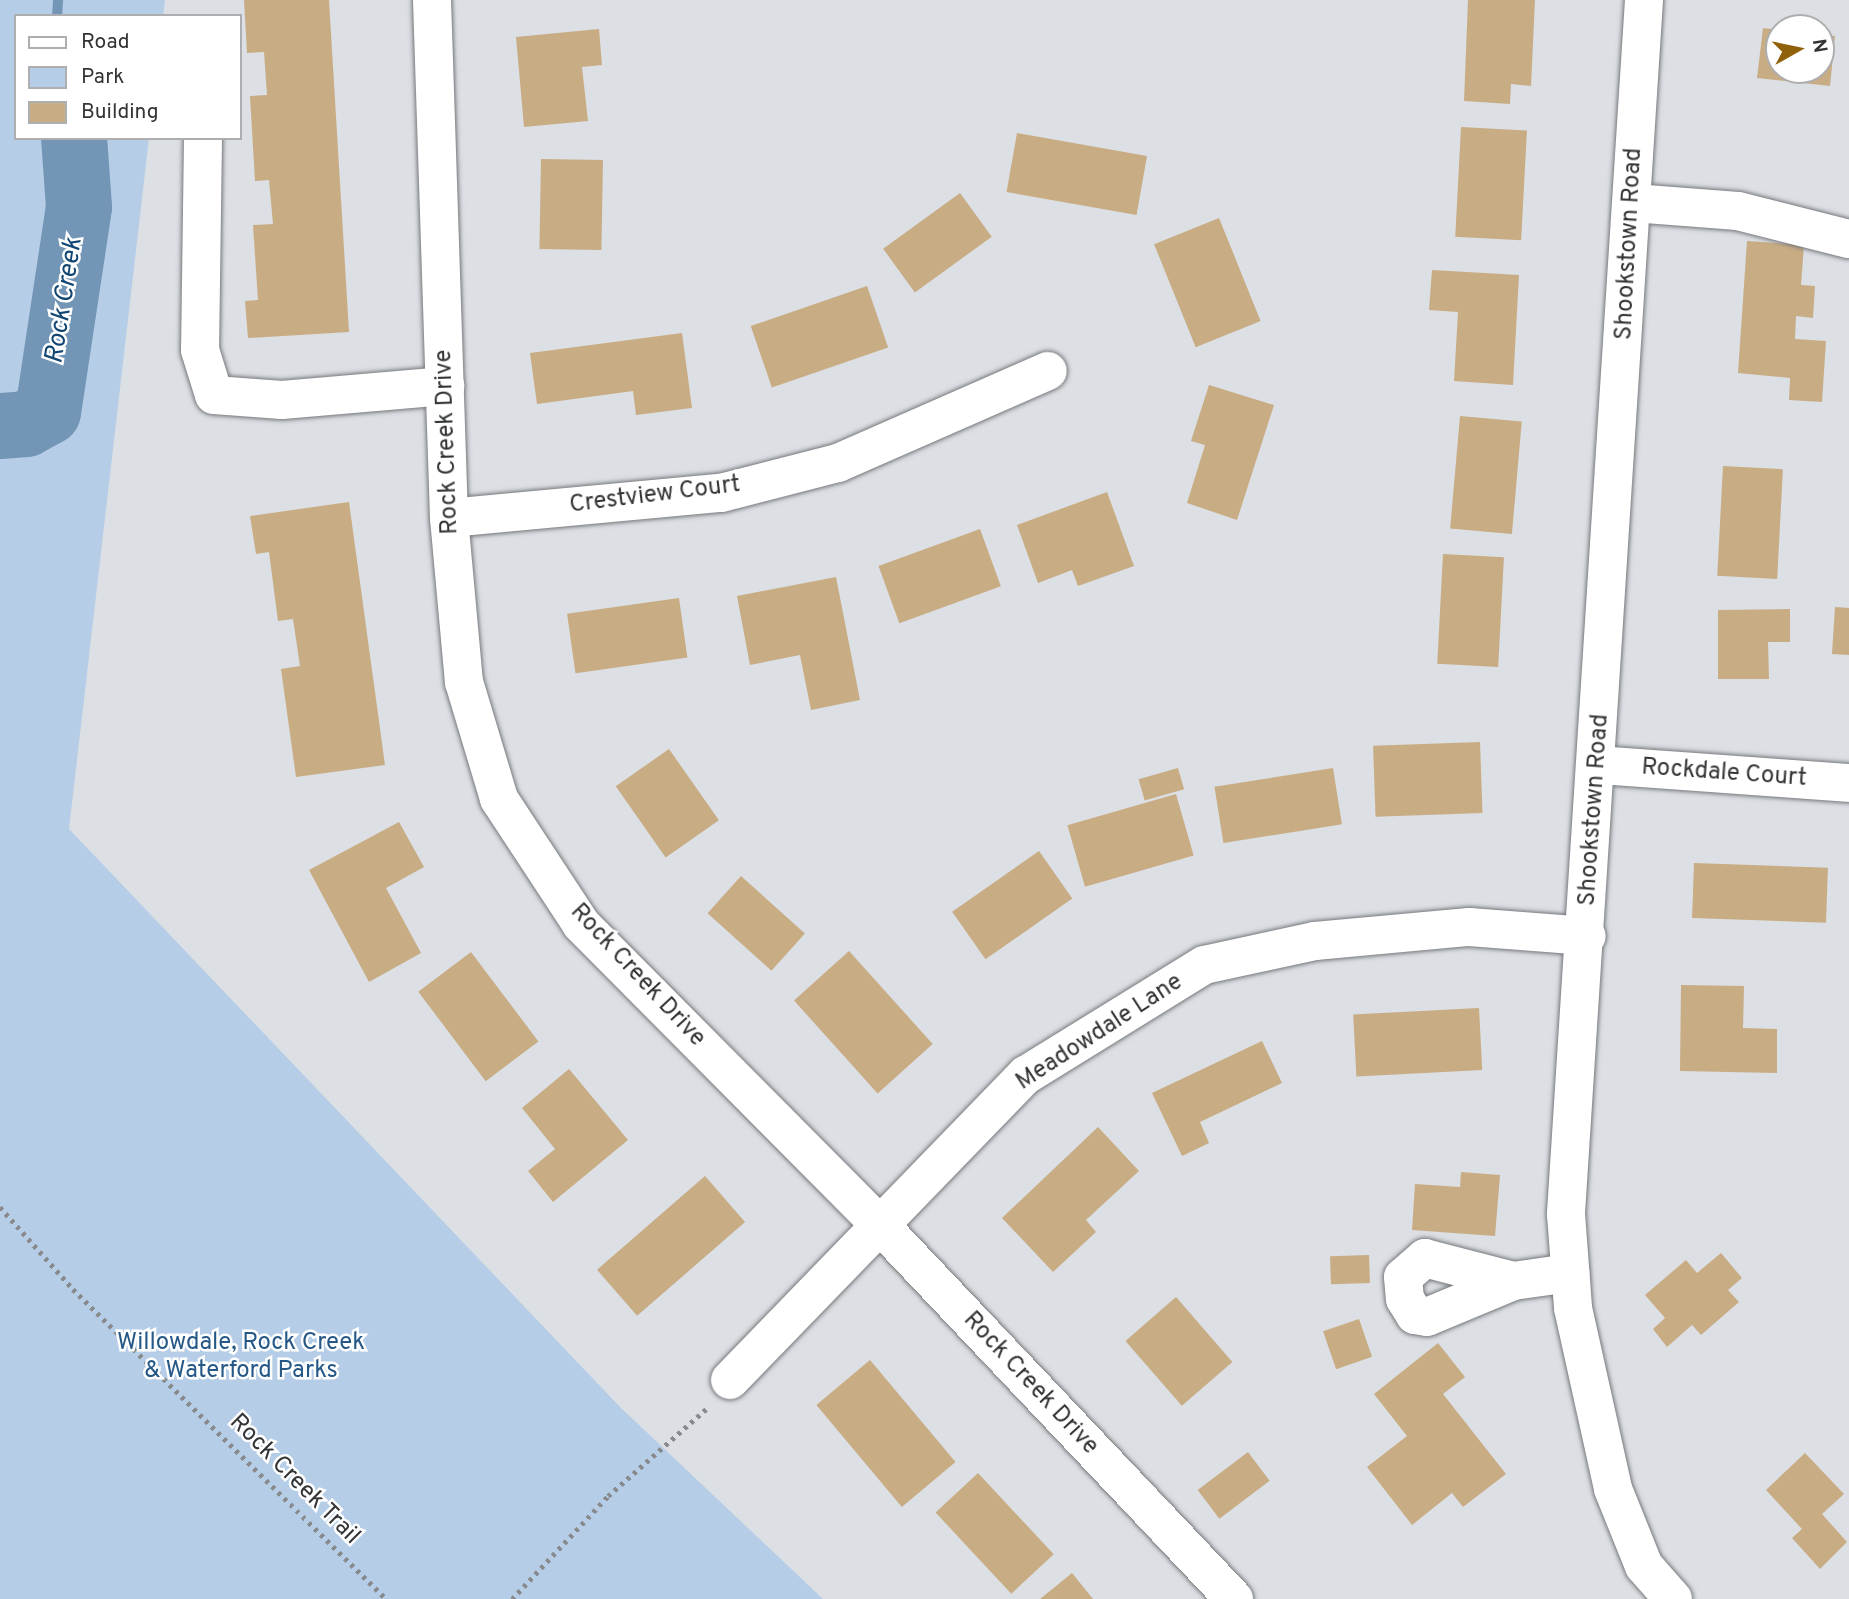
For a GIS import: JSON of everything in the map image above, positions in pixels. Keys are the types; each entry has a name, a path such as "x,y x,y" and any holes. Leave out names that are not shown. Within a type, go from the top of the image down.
{"street":[{"name":"Rock Creek Drive","path":"432,0 449,517 464,682 499,799 582,924 880,1225 1234,1599"},
{"name":"Shookstown Road","path":"1644,0 1598,765 1566,1214 1570,1273 1590,1403 1613,1489 1644,1566 1673,1599"},
{"path":"203,140 200,350 214,395 282,400 445,386"},
{"path":"1633,203 1738,211 1849,239"},
{"name":"Crestview Court","path":"449,517 721,493 838,463 1048,371"},
{"name":"Rockdale Court","path":"1598,765 1849,783"},
{"name":"Meadowdale Lane","path":"730,1381 1026,1075 1204,965 1315,941 1469,928 1587,936"},
{"path":"1513,1281 1570,1273"}],"path":[{"name":"Rock Creek Trail","path":"0,1207 72,1289 386,1599"},
{"path":"512,1599 608,1496 689,1430 730,1381"}],"green space":[{"name":"Willowdale, Rock Creek & Waterford Parks","path":"0,0 165,0 163,14 14,14 14,140 149,140 69,829 620,1407 823,1599 0,1599"}],"building":[{"path":"244,0 329,0 349,332 248,338 245,301 258,300 253,225 273,224 269,180 255,181 250,96 267,95 264,52 247,53"},
{"path":"1468,0 1535,0 1531,86 1511,84 1510,104 1464,101"},
{"path":"1763,28 1765,28 1765,79 1757,78"},
{"path":"599,29 602,65 582,67 588,121 524,127 516,37"},
{"path":"1461,127 1527,130 1521,240 1455,237"},
{"path":"1017,133 1147,156 1137,215 1007,192"},
{"path":"541,159 603,160 601,250 539,249"},
{"path":"960,193 992,237 915,293 883,249"},
{"path":"1219,218 1261,321 1196,347 1154,244"},
{"path":"1747,241 1804,245 1801,285 1815,286 1813,318 1796,316 1795,339 1826,341 1822,402 1789,400 1790,378 1738,373"},
{"path":"1432,270 1519,275 1513,385 1454,381 1458,312 1429,310"},
{"path":"867,286 888,347 772,388 751,326"},
{"path":"682,333 692,408 636,415 633,391 537,404 530,353"},
{"path":"1209,385 1274,405 1237,520 1187,503 1205,445 1191,441"},
{"path":"1460,416 1522,421 1512,534 1450,529"},
{"path":"1723,466 1783,469 1777,579 1717,576"},
{"path":"1107,492 1134,566 1078,586 1072,570 1038,583 1017,525"},
{"path":"349,502 385,765 296,777 281,669 300,666 293,619 278,621 269,552 256,554 250,516"},
{"path":"980,529 1001,586 899,623 879,566"},
{"path":"1443,554 1504,557 1498,667 1437,664"},
{"path":"836,577 860,700 811,710 800,655 750,665 737,596"},
{"path":"679,598 687,657 575,673 567,614"},
{"path":"1835,607 1849,608 1849,655 1832,654"},
{"path":"1790,609 1790,642 1768,642 1769,679 1718,679 1718,610"},
{"path":"1480,742 1482,813 1376,817 1373,746"},
{"path":"669,749 719,820 666,858 616,786"},
{"path":"1178,768 1184,789 1145,800 1139,779"},
{"path":"1333,768 1342,824 1223,843 1214,787"},
{"path":"1176,794 1194,856 1085,887 1067,825"},
{"path":"399,822 424,867 386,888 421,953 369,982 309,870"},
{"path":"1039,851 1072,899 985,959 952,912"},
{"path":"1694,863 1828,868 1826,923 1692,918"},
{"path":"741,876 805,934 771,971 708,913"},
{"path":"849,951 933,1044 878,1093 794,1001"},
{"path":"471,952 538,1041 486,1081 418,992"},
{"path":"1681,985 1744,986 1743,1028 1777,1029 1777,1073 1680,1071"},
{"path":"1479,1008 1482,1070 1356,1077 1353,1015"},
{"path":"1262,1041 1282,1083 1200,1122 1209,1143 1182,1156 1152,1093"},
{"path":"569,1069 628,1140 553,1202 528,1171 555,1149 522,1108"},
{"path":"1098,1127 1139,1171 1086,1220 1096,1232 1053,1272 1002,1218"},
{"path":"1461,1172 1500,1175 1495,1236 1412,1230 1415,1184 1460,1187"},
{"path":"705,1176 745,1222 637,1316 597,1270"},
{"path":"1721,1253 1742,1278 1728,1290 1739,1302 1701,1335 1692,1325 1667,1347 1653,1329 1665,1318 1645,1295 1686,1260 1697,1273"},
{"path":"1369,1255 1370,1283 1331,1284 1330,1256"},
{"path":"1176,1297 1232,1362 1182,1406 1125,1341"},
{"path":"1359,1319 1372,1357 1336,1369 1323,1331"},
{"path":"1438,1343 1465,1377 1443,1394 1506,1474 1463,1507 1452,1493 1412,1525 1367,1467 1407,1436 1374,1394"},
{"path":"870,1360 955,1462 902,1507 816,1405"},
{"path":"1248,1452 1270,1481 1219,1519 1198,1490"},
{"path":"1805,1453 1844,1494 1822,1514 1847,1542 1820,1569 1792,1538 1802,1529 1766,1490"},
{"path":"978,1473 1054,1554 1011,1594 936,1513"},
{"path":"1072,1573 1093,1599 1040,1599"}],"waterway":[{"name":"Rock Creek","path":"57,14 58,0"},
{"name":"Rock Creek","path":"0,426 26,424 48,412 79,207 74,140"}]}
